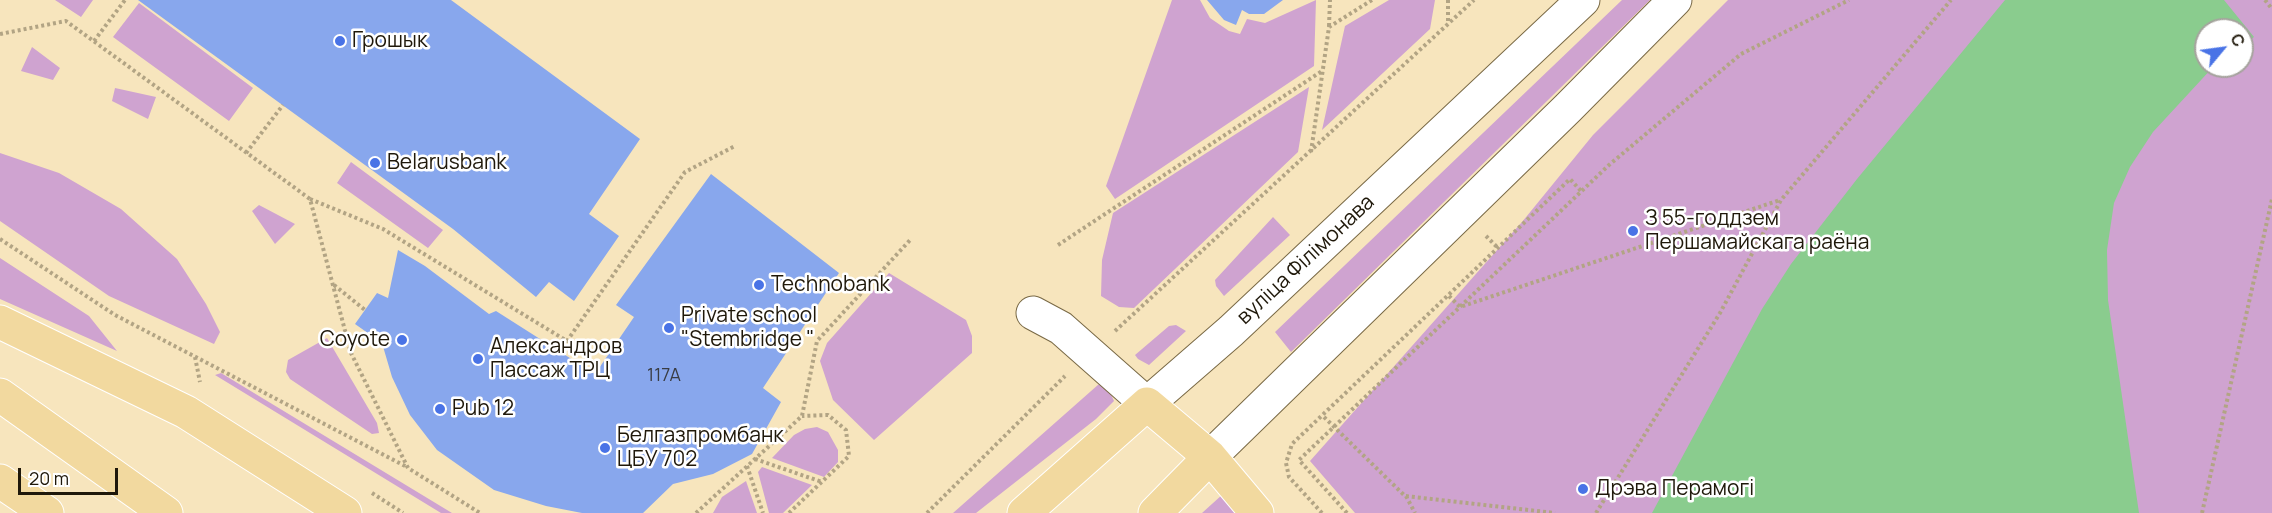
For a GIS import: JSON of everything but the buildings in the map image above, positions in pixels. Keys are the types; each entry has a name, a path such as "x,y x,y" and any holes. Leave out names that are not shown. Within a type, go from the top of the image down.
{"main road":[{"path":"0,322 186,412 345,513"},
{"path":"0,395 166,513"},
{"path":"1147,404 1210,457 1257,513"},
{"name":"вуліца Філімонава","path":"1024,513 1147,404"},
{"path":"1155,513 1210,457"},
{"path":"0,481 46,513"}],"street":[{"name":"вуліца Філімонава","path":"1147,404 1231,331 1583,0"},
{"path":"1210,457 1568,108 1675,0"},
{"path":"1033,313 1061,328 1147,404"}],"path":[{"path":"94,41 125,0"},
{"path":"1311,153 1329,27 1330,0"},
{"path":"1329,27 1372,0"},
{"path":"1448,0 1448,24"},
{"path":"1114,333 1474,0"},
{"path":"1347,513 1299,460 1581,191 1741,54 1849,0"},
{"path":"1596,513 1720,313 1781,200 1951,0"},
{"path":"2265,0 2272,9"},
{"path":"0,34 66,21 310,199 383,229 567,341 685,172 735,146"},
{"path":"1058,245 1322,71"},
{"path":"246,153 283,105"},
{"path":"1322,513 1296,485 1287,470 1292,444 1324,417 1570,179 1581,191"},
{"path":"310,199 351,352 408,468"},
{"path":"2202,513 2272,199"},
{"path":"1460,307 1781,200"},
{"path":"0,239 115,315 408,468 480,513"},
{"path":"699,512 802,416 817,341 911,239"},
{"path":"333,285 365,310"},
{"path":"1449,296 1460,307"},
{"path":"927,513 1066,375"},
{"path":"789,513 849,456 846,430 828,415 802,416"},
{"path":"1324,417 1405,496 1415,513"},
{"path":"755,459 822,482"},
{"path":"747,466 764,513"},
{"path":"1405,496 1555,513"}],"shaded area":[{"path":"55,0 93,0 81,17"},
{"path":"1172,0 1200,0 1210,18 1229,31 1240,34 1247,19 1265,23 1316,0 1314,66 1115,199 1106,186"},
{"path":"1389,0 1435,0 1430,29 1322,130 1345,26"},
{"path":"1622,0 1650,0 1291,352 1275,332"},
{"path":"1728,0 2272,0 2272,513 1355,513 1310,461 1522,222 1593,135"},
{"path":"2005,0 2224,0 2239,18 2194,18 2194,78 2203,78 2153,132 2130,167 2114,203 2107,250 2108,300 2139,513 1652,513 1762,309 1791,264 1857,179"},
{"path":"139,3 253,88 229,121 113,37"},
{"path":"32,47 60,68 53,80 21,71"},
{"path":"1309,87 1298,152 1134,308 1119,307 1101,296 1102,260 1113,213"},
{"path":"115,88 156,97 148,119 112,101"},
{"path":"0,153 59,173 121,209 177,259 206,304 220,332 214,344 109,296 0,221"},
{"path":"351,162 443,230 428,248 337,183"},
{"path":"259,205 295,224 275,244 252,211"},
{"path":"1273,217 1290,235 1224,296 1216,286 1215,280"},
{"path":"0,258 89,316 117,351 0,299"},
{"path":"889,273 966,320 972,336 972,353 874,440 833,400 820,361 827,343"},
{"path":"1176,325 1186,331 1149,365 1138,359 1135,355 1169,326"},
{"path":"327,338 377,423 379,433 372,434 290,379 286,372 288,360"},
{"path":"221,373 452,513 441,513 215,375"},
{"path":"1099,384 1106,384 1114,401 1096,419 976,513 953,513"},
{"path":"817,427 828,432 838,450 838,462 824,477 772,458 794,435 805,429"},
{"path":"762,467 812,485 783,513 769,513 758,472"},
{"path":"746,481 757,513 713,513 722,497"},
{"path":"1223,494 1240,513 1202,513"}],"place":[{"name":"Грошык","path":"340,41"},
{"name":"Belarusbank","path":"375,163"},
{"name":"З 55-годдзем Першамайскага раёна","path":"1633,231"},
{"name":"Technobank","path":"759,285"},
{"name":"Private school \"Stembridge \"","path":"669,328"},
{"name":"Coyote","path":"402,340"},
{"name":"Александров Пассаж ТРЦ","path":"478,359"},
{"name":"Pub 12","path":"440,409"},
{"name":"Белгазпромбанк ЦБУ 702","path":"605,448"},
{"name":"Дрэва Перамогі","path":"1583,489"}]}
